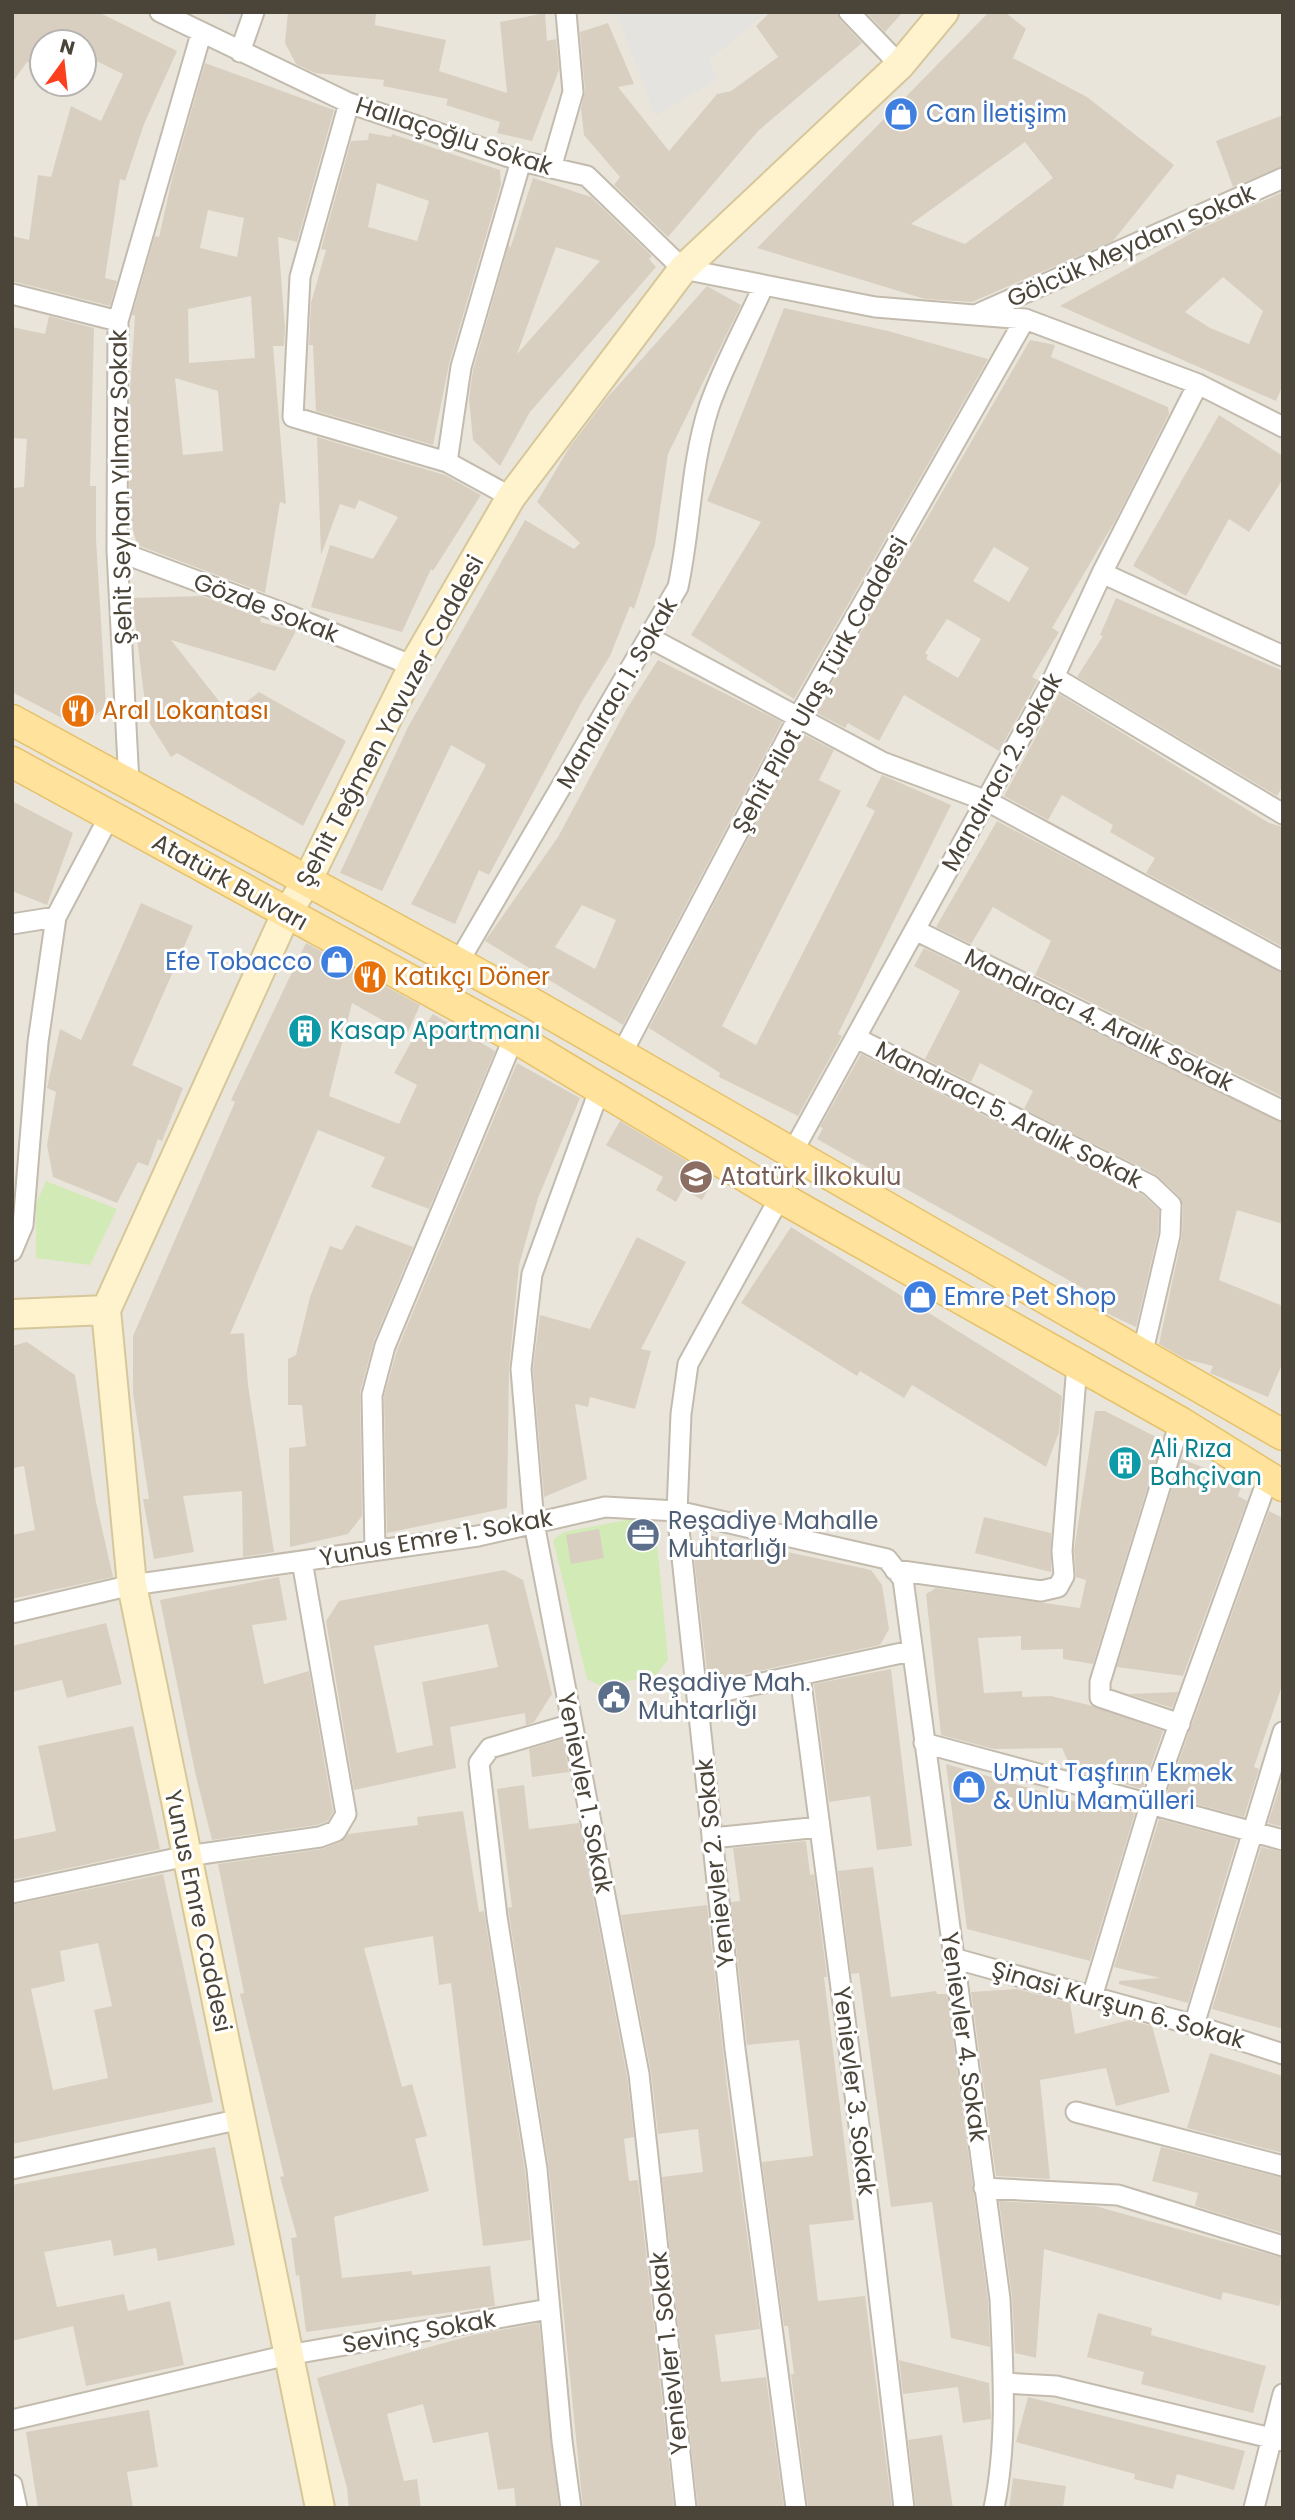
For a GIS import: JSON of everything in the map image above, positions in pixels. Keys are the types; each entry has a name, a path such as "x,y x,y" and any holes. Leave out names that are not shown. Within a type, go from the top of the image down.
{"main road":[{"name":"Atatürk Bulvarı","path":"12,720 458,963 1142,1355 1282,1430"},
{"name":"Atatürk Bulvarı","path":"12,762 514,1037 780,1197 1180,1422 1276,1482"}],"street":[{"name":"Hallaçoğlu Sokak","path":"160,12 349,103 521,161 587,176 683,269"},
{"path":"240,52 254,12"},
{"path":"551,167 573,92 566,12"},
{"path":"849,12 900,65"},
{"name":"Şehit Teğmen Yavuzer Caddesi","path":"106,1310 286,914 307,881 414,666 511,497 683,269 900,65 944,12"},
{"name":"Şehit Seyhan Yılmaz Sokak","path":"129,784 117,551 118,321 201,34"},
{"path":"349,103 300,277 292,416 447,462 511,497"},
{"path":"447,462 461,367 521,161"},
{"name":"Gölcük Meydanı Sokak","path":"980,313 1283,178"},
{"path":"683,269 875,307 980,313 1025,319 1198,384 1283,427"},
{"name":"Mandıracı 1. Sokak","path":"458,963 678,587 688,539 692,478 709,407 765,285"},
{"path":"12,294 118,321"},
{"name":"Şehit Pilot Ulaş Türk Caddesi","path":"621,1055 799,716 1025,319"},
{"name":"Mandıracı 2. Sokak","path":"792,1153 1054,677 1102,573 1198,384"},
{"name":"Gözde Sokak","path":"117,551 291,616 414,666"},
{"path":"1102,573 1283,656"},
{"path":"650,638 882,762 987,801 1283,961"},
{"path":"1054,677 1283,814"},
{"path":"12,1251 23,1225 38,1042 56,917 110,815"},
{"path":"12,924 56,917"},
{"name":"Mandıracı 4. Aralık Sokak","path":"915,930 1283,1111"},
{"path":"375,1550 372,1395 385,1346 514,1037"},
{"name":"Mandıracı 5. Aralık Sokak","path":"856,1038 1150,1185 1171,1205 1170,1235 1142,1355"},
{"name":"Yenievler 1. Sokak","path":"600,1088 532,1274 521,1369 534,1523 639,2074 686,2508"},
{"name":"Yenievler 2. Sokak","path":"780,1197 688,1364 681,1414 677,1511 735,2049 796,2508"},
{"path":"12,1314 106,1310"},
{"name":"Yunus Emre Caddesi","path":"106,1310 132,1585 320,2508"},
{"path":"895,1570 1041,1591 1058,1587 1063,1576 1062,1550 1077,1365"},
{"path":"1180,1422 1100,1682 1100,1697 1180,1724"},
{"path":"1092,1997 1151,1802 1276,1482"},
{"name":"Yunus Emre 1. Sokak","path":"12,1614 132,1585 478,1536 604,1507 677,1511 887,1559 895,1570"},
{"path":"12,1893 187,1856 320,1837 336,1831 346,1814 302,1561"},
{"name":"Yenievler 4. Sokak","path":"895,1570 903,1579 1000,2299 1004,2383 999,2483 994,2508"},
{"path":"697,1697 911,1651"},
{"name":"Yenievler 3. Sokak","path":"800,1675 904,2508"},
{"path":"571,2508 537,2169 497,1917 479,1763 490,1748 572,1724"},
{"path":"1194,2025 1283,1732"},
{"path":"924,1743 1151,1802 1283,1840"},
{"path":"712,1838 820,1827"},
{"name":"Şinasi Kurşun 6. Sokak","path":"953,1958 1194,2025 1283,2054"},
{"path":"1076,2112 1283,2166"},
{"path":"12,2169 241,2119"},
{"path":"984,2188 1118,2194 1283,2246"},
{"name":"Sevinç Sokak","path":"12,2420 288,2355 549,2309"},
{"path":"1004,2383 1056,2386 1277,2439"},
{"path":"1254,2508 1277,2439 1283,2394"},
{"path":"12,2484 17,2508"}],"shaded area":[{"path":"12,12 1283,12 1283,2508 12,2508"},
{"path":"221,12 242,12 239,30"},
{"path":"616,12 767,12 709,61 718,79 655,116"}],"green space":[{"path":"46,1181 117,1209 90,1265 36,1258 36,1204"},
{"path":"637,1518 656,1532 668,1660 656,1675 603,1687 587,1679 553,1540 564,1532"}],"building":[{"path":"12,12 98,12 177,51 144,124 125,181 120,179 105,278 117,281 110,306 12,281 12,236 29,240 38,175 51,177 71,106 101,121 123,74 98,62 98,28 28,28 28,62 12,83"},
{"path":"288,12 376,12 375,25 446,40 439,71 507,93 500,22 545,13 547,41 556,39 559,70 532,141 497,133 500,122 446,105 448,99 383,86 384,80 315,73 296,64 285,43"},
{"path":"770,12 837,12 840,20 862,43 758,131 668,237 614,185 620,177 584,135 581,109 585,91 580,32 608,23 634,84 618,87 669,151 717,94 731,91 778,57 756,26"},
{"path":"866,12 903,12 885,32"},
{"path":"989,12 1005,12 1026,29 1013,58 1087,97 1174,165 1113,241 972,302 925,299 757,248","holes":["1025,142 1053,178 965,244 911,224"]},
{"path":"205,63 334,110 297,242 278,237 285,328 284,346 273,346 286,504 280,502 265,593 137,545 129,514 130,391 135,316 132,315 155,236 159,237 172,179","holes":["208,210 244,218 237,257 200,248","251,296 255,358 189,363 188,309","175,378 218,391 223,451 183,455"]},
{"path":"1283,115 1283,166 1233,187 1216,141"},
{"path":"369,133 391,137 392,134 500,170 501,184 449,364 433,445 316,411 313,345 309,345 311,303 326,250 321,249 351,141 368,140","holes":["377,183 429,201 417,241 368,227"]},
{"path":"533,178 591,197 652,256 649,259 656,267 530,412 500,466 473,440 469,399 473,370 509,244 510,249","holes":["556,247 600,261 517,354"]},
{"path":"1283,192 1283,385 1276,401 1060,306 1195,231","holes":["1223,277 1263,311 1249,344 1210,328 1185,312"]},
{"path":"707,286 741,305 668,454 655,544 634,609 630,606 610,656 581,703 489,875 479,870 455,924 411,904 486,765 451,745 382,891 340,873 408,727 525,520 574,549 580,543 537,502 569,448 606,399"},
{"path":"784,308 888,331 988,359 794,699 691,635 761,522 707,501"},
{"path":"49,316 94,328 90,486 96,486 96,539 106,706 81,728 12,692 12,488 24,487 27,439 13,438 12,327 45,334"},
{"path":"1030,340 1055,345 1051,357 1168,407 1169,414 1115,521 1052,628 1059,632 1032,677 1038,680 999,751 904,695 879,741 848,723 845,728 815,712","holes":["994,547 1029,568 1009,602 973,581","947,619 981,639 958,678 926,659 928,655 925,653"]},
{"path":"1219,415 1283,456 1283,479 1249,532 1229,519 1186,596 1133,566"},
{"path":"317,437 445,475 481,495 433,571 431,569 402,632 311,607 330,545 373,559 398,517 359,500 355,509 340,504 321,555"},
{"path":"202,596 261,618 260,622 296,631 275,671 171,640 230,715 259,692 346,741 303,826 177,753 171,757 147,719 132,598"},
{"path":"1116,598 1283,671 1283,786 1277,796 1077,677 1103,636 1100,635"},
{"path":"658,660 782,722 623,1025 485,941 558,837 626,710","holes":["582,905 616,920 595,969 555,947"]},
{"path":"1059,694 1269,823 1283,827 1283,947 1146,873 1155,858 1110,832 1113,825 1062,795 1048,820 1004,796"},
{"path":"803,734 834,750 819,780 841,791 722,1026 756,1045 875,811 866,806 882,775 951,805 838,1034 842,1036 798,1116 719,1077 720,1073 649,1028"},
{"path":"12,801 73,833 47,905 12,891"},
{"path":"997,821 1283,973 1283,1097 1035,975 1051,941 993,907 971,944 936,927"},
{"path":"141,903 193,926 132,1065 183,1088 162,1141 158,1139 148,1166 138,1162 117,1203 53,1177 47,1145 56,1092 47,1088 60,1029 81,1040"},
{"path":"306,943 420,1005 407,1034 352,1003 329,1096 399,1124 417,1085 394,1073 419,1028 422,1030 433,1014 495,1051 429,1209 371,1187 385,1157 318,1130 230,1334 244,1333 248,1385 274,1552 243,1557 242,1491 183,1496 194,1552 154,1559 143,1499 149,1499 133,1393 133,1336 235,1102 231,1100"},
{"path":"924,948 1283,1123 1283,1224 1237,1210 1219,1280 1283,1306 1283,1362 1268,1397 1210,1373 1213,1366 1185,1359 1159,1344 1182,1236 1183,1205 1179,1196 1155,1174 1024,1109 1033,1091 980,1063 971,1082 925,1059 960,991 914,966"},
{"path":"861,1054 1143,1195 1159,1210 1158,1233 1136,1327 1102,1311 1104,1300 817,1139 823,1128 820,1127"},
{"path":"517,1063 580,1098 538,1198 519,1265 509,1368 507,1508 387,1533 384,1396 397,1350"},
{"path":"620,1121 715,1178 702,1200 683,1189 676,1202 656,1190 663,1177 606,1145"},
{"path":"356,1225 413,1247 374,1341 360,1392 362,1516 348,1534 290,1547 289,1448 306,1446 302,1405 288,1405 288,1359 296,1355 310,1297 330,1246 342,1250"},
{"path":"791,1227 1062,1396 1059,1432 1046,1467 912,1385 904,1398 860,1371 857,1376 741,1303"},
{"path":"637,1237 686,1262 641,1349 651,1351 635,1409 590,1397 588,1407 575,1404 587,1479 544,1497 533,1369 540,1315 590,1329"},
{"path":"27,1342 75,1375 96,1502 113,1577 12,1599 12,1535 35,1530 24,1466 14,1468 12,1457 12,1346"},
{"path":"1095,1411 1105,1411 1162,1440 1093,1664 1063,1659 1063,1649 1021,1650 1021,1636 978,1638 984,1693 1022,1691 1022,1697 1051,1696 1093,1706 1163,1731 1143,1789 1072,1770 1062,1748 994,1749 941,1735 926,1594 936,1588 1080,1608 1086,1580 1076,1577 1074,1551"},
{"path":"1181,1459 1243,1482 1238,1496 1247,1501 1183,1676 1117,1667"},
{"path":"1269,1511 1283,1518 1283,1683 1254,1767 1259,1769 1244,1817 1166,1796"},
{"path":"984,1517 1051,1533 1051,1572 975,1553"},
{"path":"599,1529 604,1558 571,1564 566,1535"},
{"path":"708,1535 871,1570 882,1585 889,1629 880,1645 721,1679 707,1671 693,1549"},
{"path":"504,1570 523,1580 552,1694 534,1722 526,1725 525,1713 450,1727 456,1768 354,1790 326,1621 339,1601","holes":["488,1624 498,1667 422,1682 433,1745 397,1753 374,1646"]},
{"path":"279,1577 287,1620 252,1625 264,1684 309,1671 333,1812 328,1821 317,1825 212,1840 195,1772 160,1600"},
{"path":"106,1623 122,1684 67,1698 62,1680 12,1692 12,1646"},
{"path":"891,1669 912,1846 877,1850 870,1796 829,1802 814,1684"},
{"path":"1178,1692 1172,1708 1128,1694"},
{"path":"133,1726 160,1849 12,1880 12,1840 56,1831 38,1746"},
{"path":"563,1739 569,1772 532,1777 529,1749"},
{"path":"946,1764 1088,1805 1085,1799 1135,1813 1090,1961 967,1929"},
{"path":"1283,1776 1283,1827 1268,1823"},
{"path":"524,1785 529,1829 579,1823 627,2076 634,2137 624,2139 629,2181 638,2180 674,2508 583,2508 549,2168 508,1908 512,1907 497,1789"},
{"path":"463,1811 479,1912 484,1911 525,2171 531,2240 483,2246 451,1983 439,1985 433,1936 364,1948 402,2087 412,2084 427,2136 415,2139 429,2191 334,2217 342,2278 412,2271 412,2275 490,2266 495,2306 306,2332 291,2238 297,2237 280,2177 284,2176 240,1994 244,1993 218,1864 322,1849 340,1842 348,1834 418,1825 417,1817"},
{"path":"1159,1819 1237,1840 1188,2003 1119,1984 1119,1981 1160,1978 1114,1967"},
{"path":"806,1841 810,1875 814,1874 854,2220 809,2225 818,2301 865,2296 892,2508 808,2508 791,2374 794,2374 788,2326 784,2326 762,2162 813,2156 799,2040 747,2045 731,1902 740,1901 733,1848"},
{"path":"1261,1847 1283,1852 1283,2029 1212,2009"},
{"path":"873,1867 891,1997 936,1991 937,1994 947,1994 988,2300 990,2347 951,2338 932,2202 891,2207 859,1973 851,1974 838,1871"},
{"path":"163,1874 213,2102 12,2144 12,1905","holes":["98,1943 112,2006 94,2010 108,2078 53,2090 31,1989 65,1981 60,1951"]},
{"path":"707,1905 728,2095 760,2329 715,2335 721,2382 766,2377 784,2508 698,2508 662,2177 703,2172 698,2129 658,2134 651,2072 621,1915"},
{"path":"1017,1989 1070,2003 1075,2034 1129,2020 1152,2026 1170,2092 1116,2106 1106,2068 1040,2080 1050,2179 996,2176 971,1992"},
{"path":"1210,2053 1283,2076 1283,2153 1187,2128"},
{"path":"215,2147 235,2245 158,2261 156,2248 114,2256 111,2240 44,2252 57,2307 124,2294 128,2311 170,2301 184,2365 86,2386 73,2326 12,2341 12,2185"},
{"path":"1161,2147 1283,2178 1283,2233 1195,2206 1198,2193 1152,2181"},
{"path":"999,2201 1095,2206 1283,2258 1283,2292 1279,2306 1223,2292 1221,2300 1044,2249 1036,2358 1015,2353 1012,2297"},
{"path":"1098,2313 1152,2328 1151,2335 1266,2366 1253,2413 1141,2384 1144,2372 1087,2357"},
{"path":"539,2323 559,2508 516,2508 514,2488 498,2490 488,2432 433,2443 423,2404 387,2414 404,2481 417,2479 421,2508 349,2508 347,2488 317,2378 473,2335"},
{"path":"899,2360 989,2383 991,2419 963,2423 958,2387 903,2394"},
{"path":"1028,2397 1245,2451 1234,2490 1177,2474 1173,2489 1134,2479 1135,2474 1016,2442"},
{"path":"149,2410 158,2467 127,2472 133,2508 38,2508 26,2432"},
{"path":"942,2435 953,2508 916,2508 908,2440"},
{"path":"1013,2478 1066,2486 1063,2508 1009,2508"}],"place":[{"name":"Can İletişim","path":"901,114"},
{"name":"Aral Lokantası","path":"78,711"},
{"name":"Efe Tobacco","path":"337,962"},
{"name":"Katıkçı Döner","path":"370,977"},
{"name":"Kasap Apartmanı","path":"305,1031"},
{"name":"Atatürk İlkokulu","path":"696,1177"},
{"name":"Emre Pet Shop","path":"920,1297"},
{"name":"Ali Rıza Bahçivan","path":"1125,1463"},
{"name":"Reşadiye Mahalle Muhtarlığı","path":"643,1535"},
{"name":"Reşadiye Mah. Muhtarlığı","path":"614,1697"},
{"name":"Umut Taşfırın Ekmek & Unlu Mamülleri","path":"969,1787"}]}
